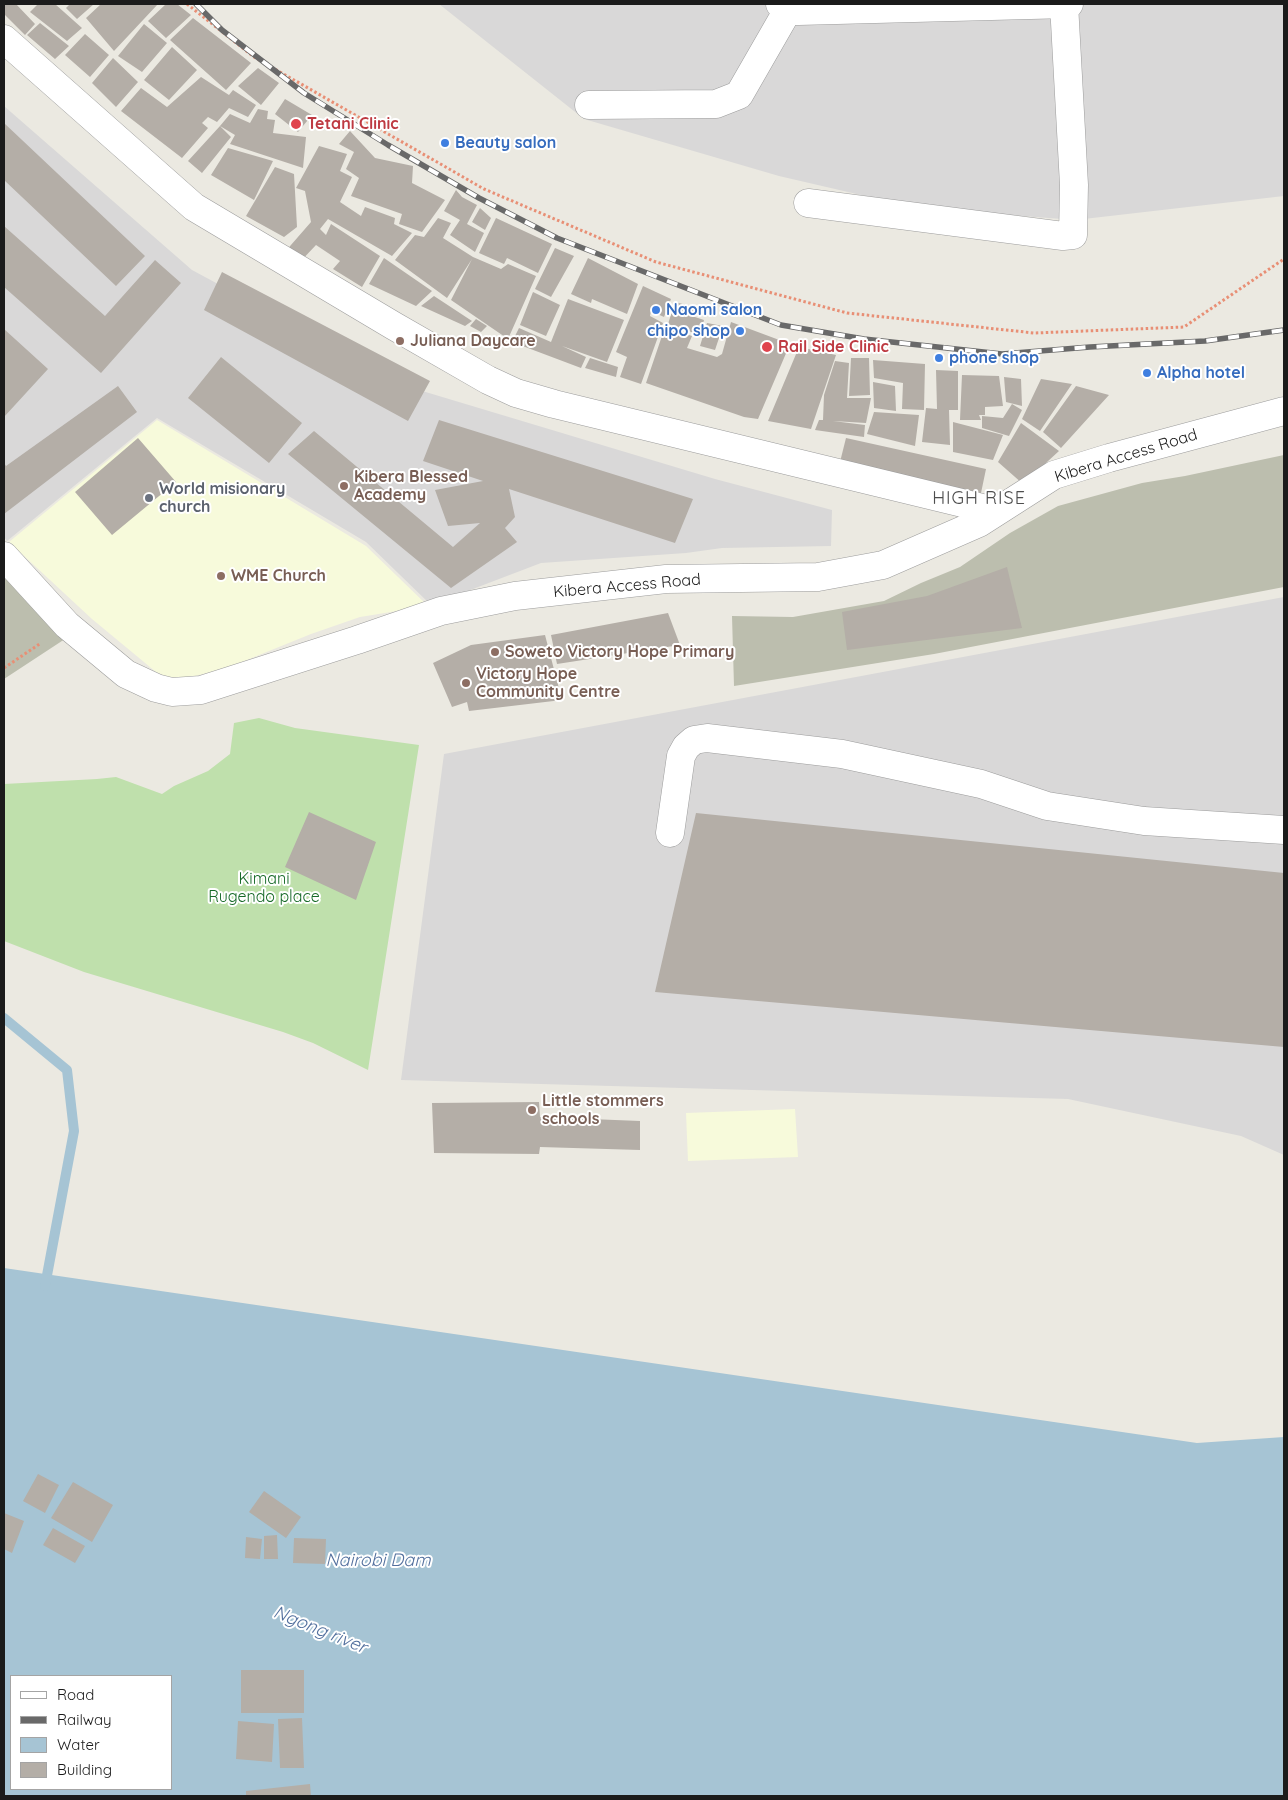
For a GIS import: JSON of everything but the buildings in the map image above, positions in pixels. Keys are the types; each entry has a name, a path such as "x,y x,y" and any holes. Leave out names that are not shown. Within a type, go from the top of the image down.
{"street":[{"path":"808,203 1064,236 1073,235 1074,185 1064,4"},
{"path":"589,104 716,104 739,95 760,61 784,6 798,11 1069,4"},
{"path":"4,39 194,207 488,380 516,392 554,404 996,511"},
{"name":"Kibera Access Road","path":"4,556 67,625 126,674 156,688 172,692 201,690 441,611 515,596 666,579 818,577 883,565 979,523 1054,476 1109,458 1284,411"},
{"path":"670,833 681,756 686,747 694,740 707,738 842,754 981,784 1047,806 1134,820 1284,830"}],"path":[{"path":"187,4 254,57 484,189 656,262 847,313 1034,334 1184,327 1284,259"},
{"path":"4,668 67,625"}],"shaded area":[{"path":"439,4 1284,4 1284,196 1075,220 917,208 779,176 584,119"},
{"path":"4,106 192,270 409,387 715,479 832,510 831,546 722,548 686,553 541,563 431,605 366,542 157,418 7,541 4,537"},
{"name":"WME Church","path":"157,420 366,546 428,606 360,617 311,634 227,668 191,677 170,678 156,672 92,619 9,542"},
{"path":"1284,455 1284,587 934,654 734,686 732,616 793,617 884,601 960,567 1010,533 1058,506 1142,483"},
{"path":"4,570 68,637 4,679"},
{"path":"1284,597 1284,1155 1241,1136 1068,1099 401,1080 444,754"},
{"path":"795,1109 798,1157 688,1161 686,1113"}],"green space":[{"name":"Kimani Rugendo place","path":"259,718 295,728 419,745 368,1070 313,1043 283,1032 84,972 4,941 4,784 116,777 162,794 174,786 208,771 230,754 234,723"}],"water":[{"name":"Nairobi Dam","path":"4,1268 1197,1443 1284,1437 1284,1796 4,1796"}],"waterway":[{"path":"4,1018 67,1070 74,1131 45,1286"}],"railway":[{"path":"196,4 222,30 304,93 479,198 557,238 781,325 864,339 1002,354 1205,341 1284,330"}],"place":[{"name":"Tetani Clinic","path":"296,124"},
{"name":"Beauty salon","path":"445,143"},
{"name":"Naomi salon","path":"656,310"},
{"name":"chipo shop","path":"740,331"},
{"name":"Juliana Daycare","path":"400,341"},
{"name":"Rail Side Clinic","path":"767,347"},
{"name":"phone shop","path":"939,358"},
{"name":"Alpha hotel","path":"1147,373"},
{"name":"Kibera Blessed Academy","path":"344,486"},
{"name":"World misionary church","path":"149,498"},
{"name":"WME Church","path":"221,576"},
{"name":"Soweto Victory Hope Primary","path":"495,652"},
{"name":"Victory Hope Community Centre","path":"466,683"},
{"name":"Little stommers schools","path":"532,1110"}],"district":[{"name":"HIGH RISE","path":"979,499"}],"water label":[{"name":"Ngong river","path":"320,1630"}]}
